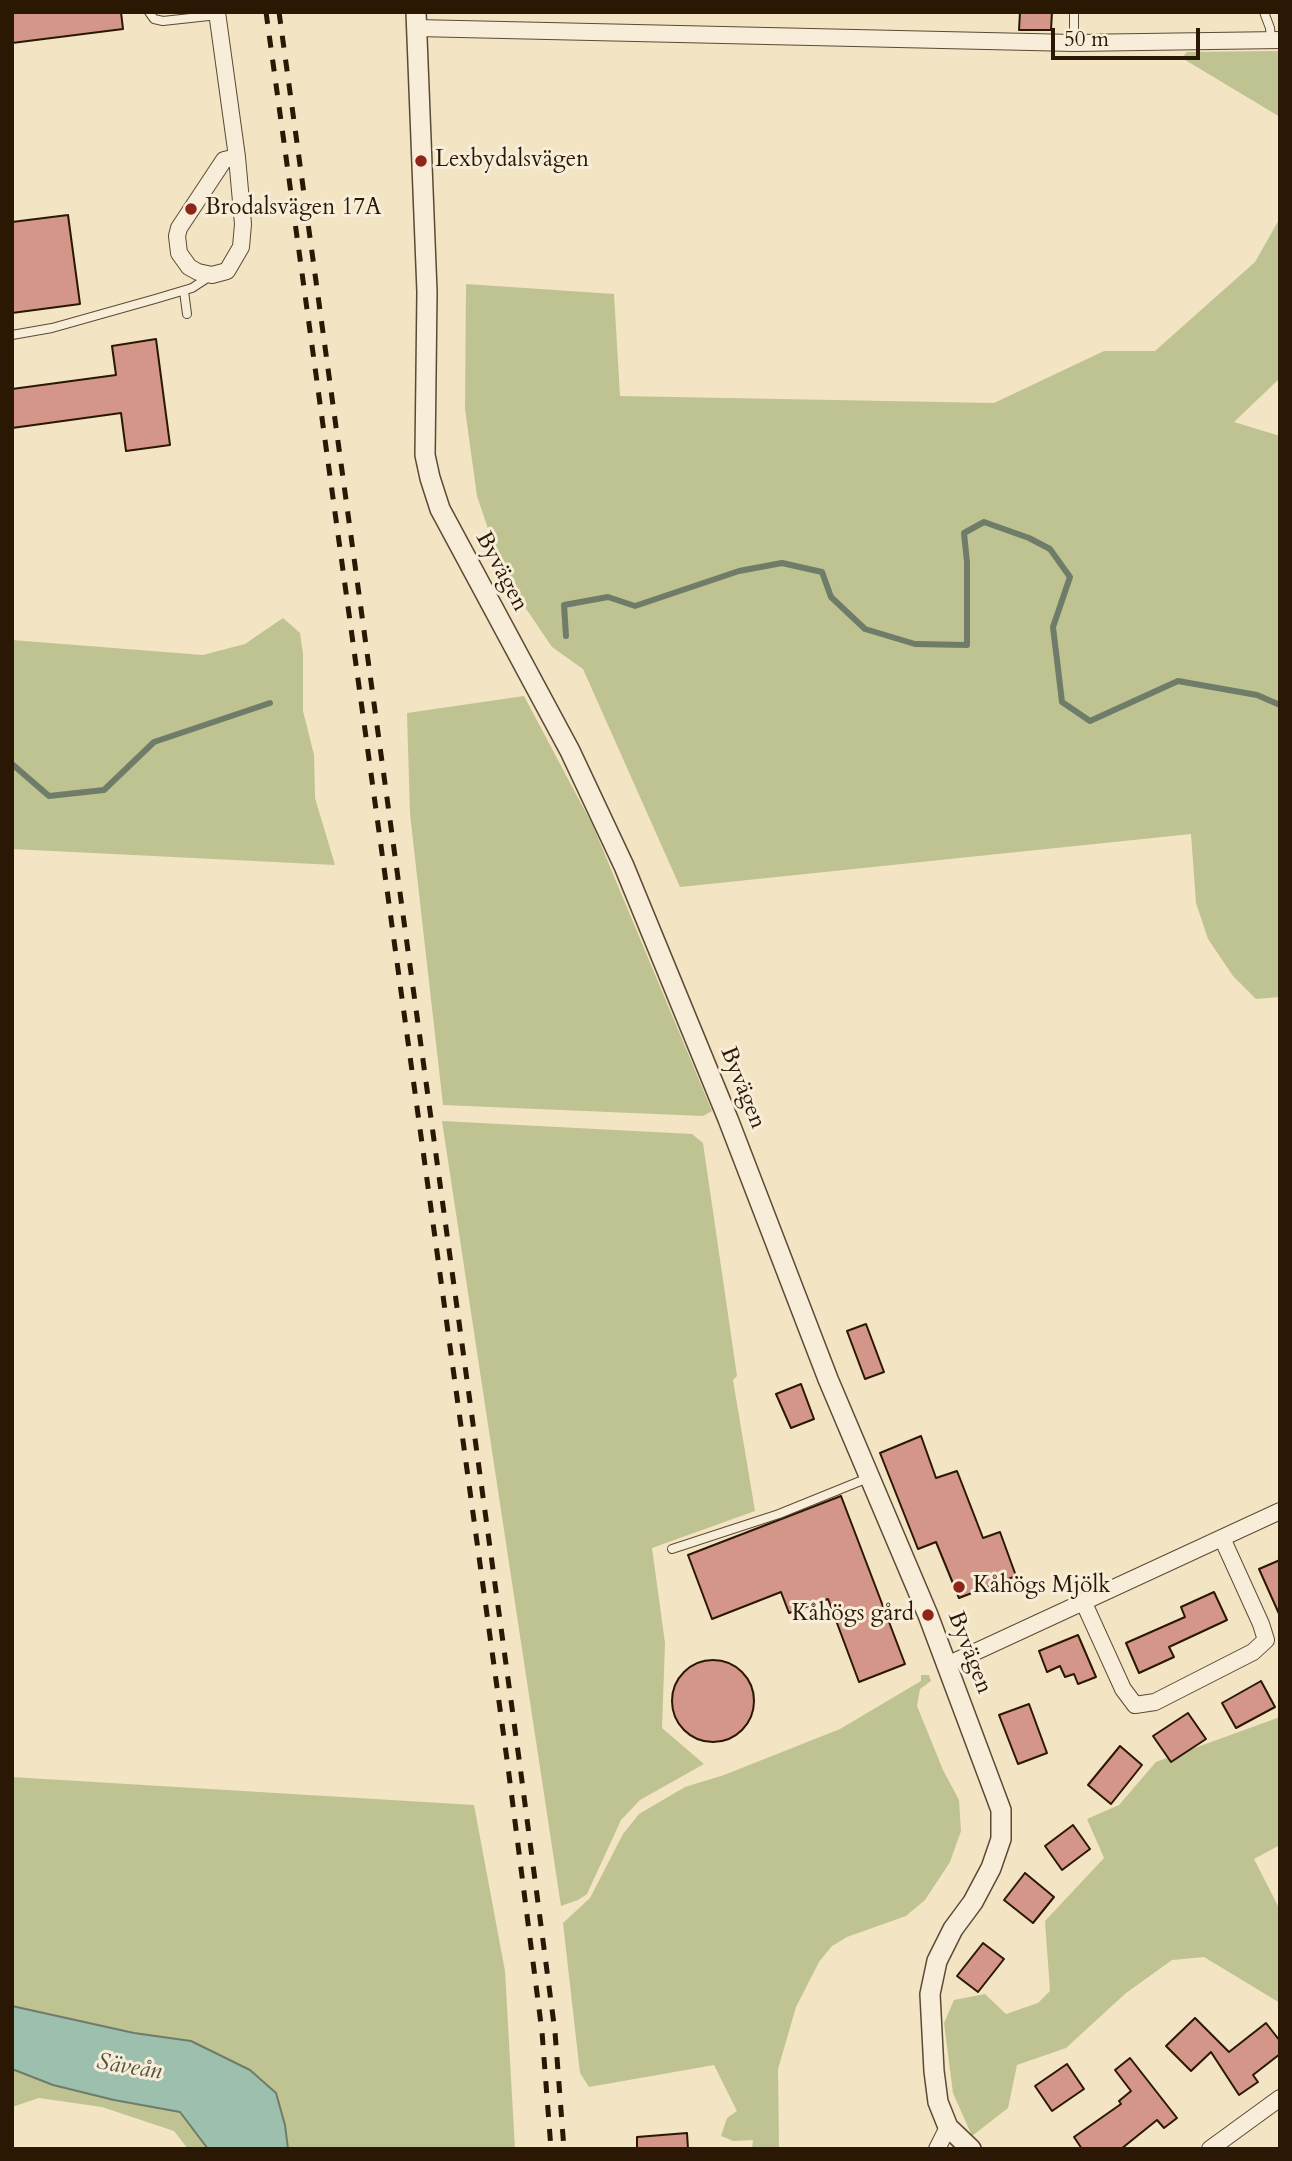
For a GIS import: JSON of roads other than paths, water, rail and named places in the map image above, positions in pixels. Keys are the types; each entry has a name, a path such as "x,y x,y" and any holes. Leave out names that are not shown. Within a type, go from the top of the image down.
{"street":[{"path":"218,14 237,157 243,224 241,247 227,271 212,275 189,267 179,253 177,236 179,228 224,160 237,157"},
{"path":"416,20 1074,43 1275,40"},
{"name":"Byvägen","path":"416,20 427,292 425,455 440,509 570,751 624,866 728,1119 828,1379 871,1476 947,1665 1001,1810 1001,1839 991,1868 953,1929 937,1961 930,1994 938,2102 948,2127 971,2149"},
{"path":"947,1665 1280,1511"},
{"path":"1083,1601 1123,1689 1135,1705 1155,1702 1253,1652 1266,1640 1222,1538"},
{"path":"1210,2149 1280,2098"},
{"path":"937,2149 948,2127"}],"lane":[{"path":"149,12 153,19 163,21 218,14"},
{"path":"1074,12 1074,43"},
{"path":"1264,12 1275,40"},
{"path":"12,335 52,328 184,290 212,275"},
{"path":"184,290 187,314"},
{"path":"672,1549 779,1514 871,1476"}],"water":[{"name":"Säveån","path":"12,2006 134,2033 191,2041 250,2070 276,2093 288,2149 208,2149 180,2112 53,2085 12,2069"}],"waterway":[{"path":"566,636 564,605 608,597 635,606 739,571 782,563 822,572 831,597 865,629 915,644 967,645 967,562 964,533 984,522 1029,538 1050,549 1070,577 1053,627 1062,702 1090,721 1178,681 1257,695 1280,705"},
{"path":"12,764 49,796 104,790 154,742 270,703"}],"railway":[{"path":"266,12 508,1767 542,2032 551,2149"},
{"path":"279,12 520,1766 555,2032 564,2149"}],"place":[{"name":"Lexbydalsvägen","path":"421,161"},
{"name":"Brodalsvägen 17A","path":"191,209"},
{"name":"Kåhögs Mjölk","path":"959,1587"},
{"name":"Kåhögs gård","path":"928,1615"}]}
